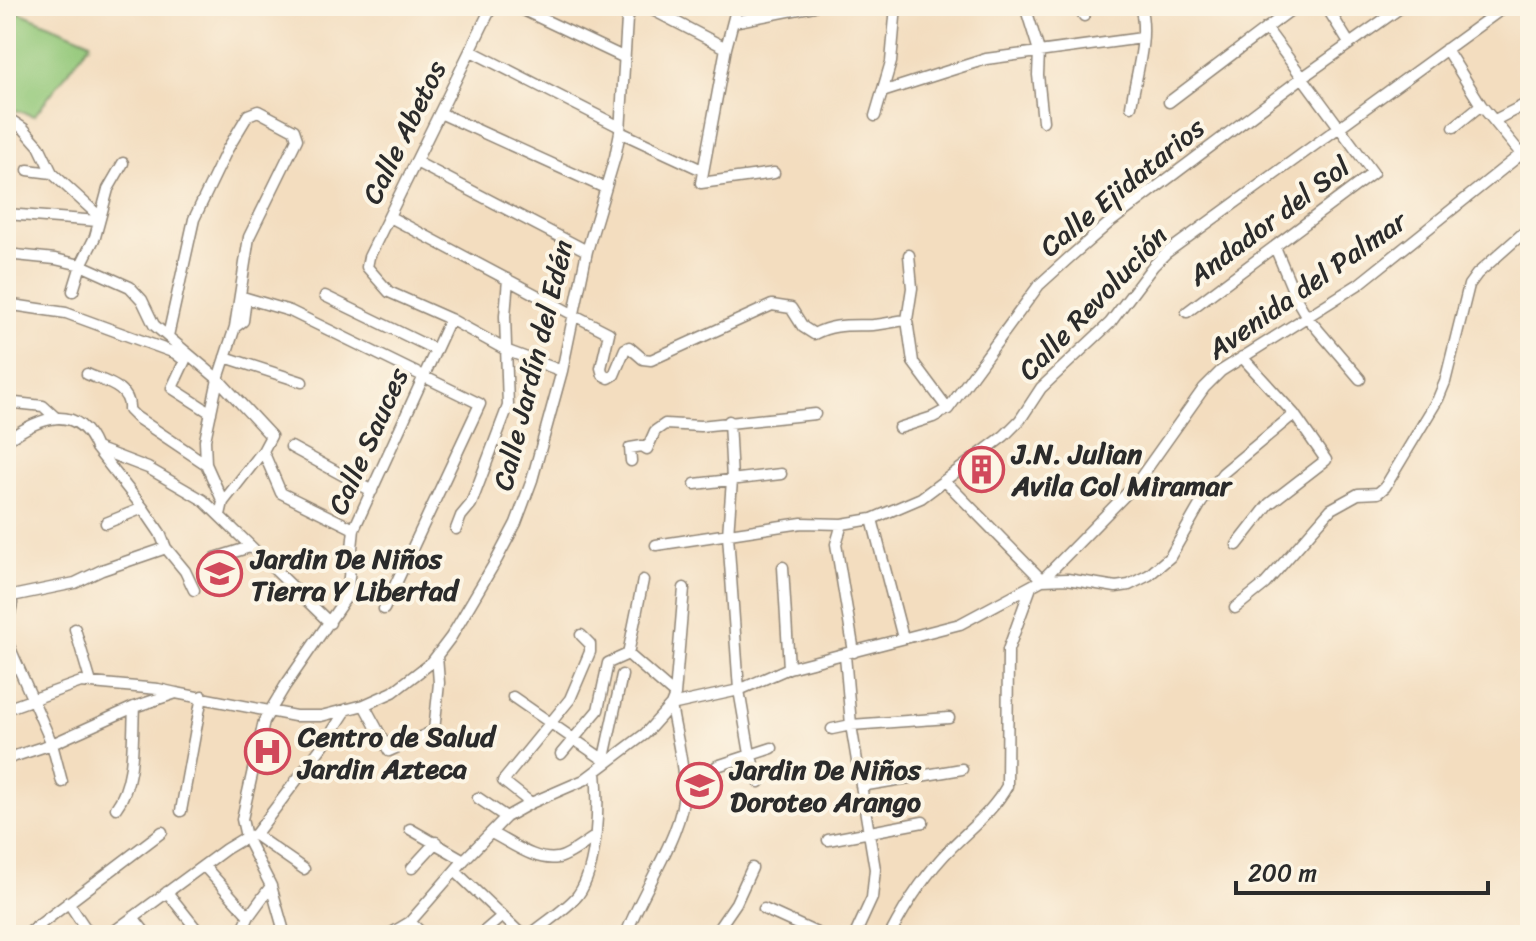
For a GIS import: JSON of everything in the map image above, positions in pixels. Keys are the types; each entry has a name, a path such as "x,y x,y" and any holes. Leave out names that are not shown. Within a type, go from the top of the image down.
{"street":[{"name":"Calle Abetos","path":"450,319 389,292 367,267 369,257 492,6"},
{"path":"515,6 625,58"},
{"name":"Calle Jardín del Edén","path":"6,759 52,744 134,707 176,693 295,716 321,716 364,705 393,692 437,656 516,523 532,480 562,371 587,251 620,129 627,19 633,6"},
{"path":"645,6 726,48"},
{"path":"737,6 726,48 701,183 774,173"},
{"path":"733,22 814,6"},
{"path":"875,116 891,62 896,6"},
{"path":"1025,6 1039,51 1043,121"},
{"path":"1131,106 1142,38 1143,15 1140,6"},
{"path":"1169,102 1296,6"},
{"path":"1326,6 1349,43"},
{"name":"Calle Ejidatarios","path":"948,409 1039,285 1109,223 1403,6"},
{"name":"Calle Revolución","path":"656,545 802,523 842,524 872,519 921,498 982,455 1020,420 1041,388 1110,323 1166,253 1506,6"},
{"path":"1266,28 1340,126"},
{"path":"882,92 986,59 1142,38"},
{"path":"1446,49 1481,105 1522,155"},
{"path":"471,51 702,170"},
{"path":"1495,120 1530,102"},
{"path":"1454,127 1481,105"},
{"path":"168,336 194,219 227,150 252,112 258,111 297,133 297,139 249,237 235,327 218,379 205,440 206,464 223,502"},
{"path":"440,113 605,188"},
{"path":"6,117 24,129 39,146 52,173 99,219"},
{"name":"Andador del Sol","path":"1187,312 1373,173 1340,126"},
{"name":"Avenida del Palmar","path":"673,700 739,690 789,668 960,624 1042,580 1136,484 1204,388 1221,371 1359,284 1530,147"},
{"path":"416,162 587,251"},
{"path":"73,291 81,265 95,237 108,189 123,163"},
{"path":"28,170 52,173"},
{"path":"6,214 99,219"},
{"path":"390,217 609,333 601,368 603,375 609,378 614,375 625,349 629,347 643,359 651,360 772,305 791,308 803,327 814,334 828,326 907,320"},
{"path":"1235,608 1265,584 1331,509 1358,494 1378,493 1385,487 1438,399 1469,285 1477,274 1530,227"},
{"path":"1275,247 1307,317 1360,379"},
{"path":"6,254 81,265 130,287 142,300 154,325 186,357"},
{"path":"899,428 948,409 913,362 907,320 912,288 909,255"},
{"path":"456,529 461,516 471,504 508,406 505,316 508,279"},
{"path":"325,296 434,349"},
{"path":"235,327 243,321 246,298 290,311 480,404 384,609"},
{"path":"6,304 66,313 186,357 218,379 271,436 223,502 220,515"},
{"path":"450,319 508,351 562,371"},
{"name":"Calle Sauces","path":"285,935 271,886 242,819 264,721 347,596 354,529 450,319"},
{"path":"186,357 172,388 211,413"},
{"path":"225,357 302,382"},
{"path":"1237,545 1269,504 1326,460 1294,414 1242,357"},
{"path":"87,374 125,392 130,401 129,410 136,417 206,464"},
{"path":"6,402 43,406 55,417"},
{"path":"631,461 640,447 665,424 700,426 815,414"},
{"path":"946,482 1042,580 1067,579 1116,587 1129,585 1149,575 1170,557 1201,503 1223,473 1294,414"},
{"path":"6,441 20,431 55,417 69,416 92,437 96,448 160,533 166,548 185,571 194,590"},
{"path":"729,421 732,480 728,535 739,690 750,754 759,782"},
{"path":"291,447 372,491"},
{"path":"96,448 148,468 203,500 330,623"},
{"path":"263,451 281,493 354,529"},
{"path":"695,484 781,474"},
{"path":"106,523 143,508"},
{"path":"872,519 903,638"},
{"path":"842,524 836,544 849,654 851,725 871,831 875,884 855,935"},
{"path":"215,558 250,547"},
{"path":"6,633 9,601 75,583 102,570 166,548"},
{"path":"783,567 789,668"},
{"path":"628,654 643,580"},
{"path":"890,935 909,897 950,849 997,806 1007,786 1008,650 1031,587"},
{"path":"626,935 677,825 683,805 684,785 673,700 684,588"},
{"path":"75,629 91,683"},
{"path":"531,803 503,781 575,691 590,652 590,644 581,635"},
{"path":"6,639 52,744 62,782"},
{"path":"628,654 673,700"},
{"path":"561,754 598,710 608,663 628,654"},
{"path":"364,705 389,751 434,731 439,683 437,656"},
{"path":"605,760 622,675"},
{"path":"6,709 81,682 176,693"},
{"path":"181,811 202,696"},
{"path":"513,697 605,760"},
{"path":"388,935 410,922 506,817 596,772 605,760 645,734 673,700"},
{"path":"116,808 122,800 129,776 134,707"},
{"path":"109,935 251,836 324,744 347,709"},
{"path":"832,729 949,718"},
{"path":"717,766 772,748"},
{"path":"861,786 962,769"},
{"path":"530,935 577,896 587,876 598,816 596,772"},
{"path":"478,798 506,817"},
{"path":"828,840 923,822"},
{"path":"410,829 464,860"},
{"path":"26,935 162,832"},
{"path":"491,833 525,853 558,858 593,838"},
{"path":"251,836 304,869"},
{"path":"412,868 436,842"},
{"path":"204,866 249,916"},
{"path":"714,935 736,903 752,868"},
{"path":"456,872 522,935"},
{"path":"240,935 249,916 271,886"},
{"path":"167,892 201,935"},
{"path":"68,902 90,935"},
{"path":"764,909 821,935"},
{"path":"133,917 147,935"},
{"path":"480,935 501,917"},
{"path":"410,922 424,935"}],"green space":[{"path":"19,12 91,42 34,116 6,107 6,34"}],"place":[{"name":"J.N. Julian Avila Col Miramar","path":"981,469"},
{"name":"Jardin De Niños Tierra Y Libertad","path":"220,574"},
{"name":"Centro de Salud Jardin Azteca","path":"267,752"},
{"name":"Jardin De Niños Doroteo Arango","path":"699,785"}]}
